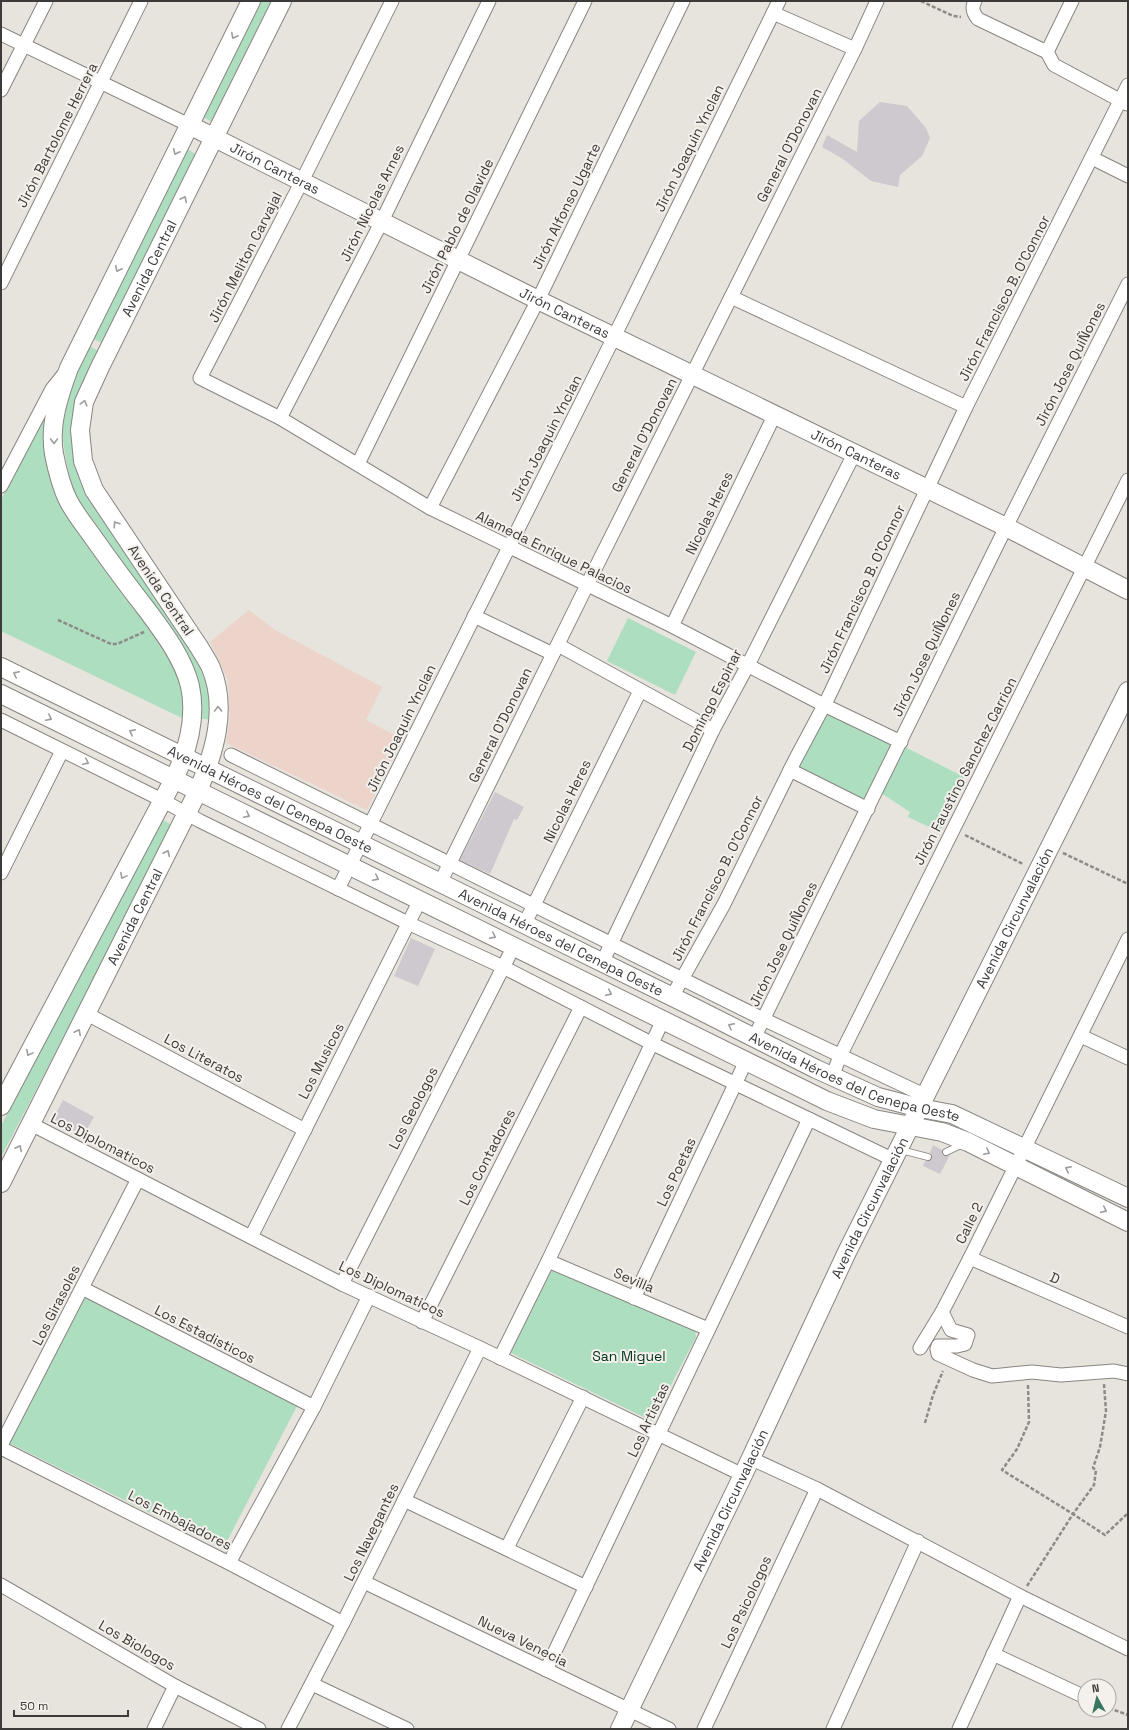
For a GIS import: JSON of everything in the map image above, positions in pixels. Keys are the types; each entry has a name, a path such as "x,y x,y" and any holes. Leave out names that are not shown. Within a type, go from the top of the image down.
{"main road":[{"name":"Avenida Central","path":"1,1106 174,779 184,758 191,732 192,712 190,687 182,662 158,625 77,514 68,499 60,480 54,452 54,423 59,396 69,368 251,1"},
{"name":"Avenida Central","path":"1,1183 198,791 214,748 218,723 217,692 211,668 199,647 94,490 83,461 80,430 84,402 282,1"},
{"name":"Jirón Canteras","path":"189,125 538,300 1006,527 1128,590"},
{"name":"Avenida Héroes del Cenepa Oeste","path":"1,667 207,770 524,924 832,1077 878,1097 923,1102 1024,1147 1128,1198"},
{"name":"Avenida Circunvalación","path":"620,1729 743,1475 847,1252 1128,691"},
{"name":"Avenida Héroes del Cenepa Oeste","path":"1,694 827,1101 874,1119 942,1132 968,1142 1128,1222"}],"street":[{"path":"1,90 46,1"},
{"name":"Jirón Bartolome Herrera","path":"1,283 141,1"},
{"name":"Jirón Meliton Carvajal","path":"200,378 302,181 392,1"},
{"name":"Jirón Nicolas Arnes","path":"280,418 382,221 489,1"},
{"name":"Jirón Pablo de Olavide","path":"358,464 585,1"},
{"name":"Jirón Alfonso Ugarte","path":"430,508 538,300 682,1"},
{"name":"Jirón Joaquin Ynclan","path":"338,889 614,337 779,1"},
{"name":"General O'Donovan","path":"440,883 878,1"},
{"path":"1047,52 1072,1"},
{"path":"974,7 978,19 1047,52 1054,65 1124,102"},
{"path":"773,13 855,49"},
{"name":"Jirón Canteras","path":"1,34 189,125"},
{"name":"Jirón Francisco B. O'Connor","path":"672,997 724,904 824,705 966,407 1092,158 1124,102 1128,85"},
{"path":"1092,158 1128,176"},
{"name":"Jirón Jose QuiÑones","path":"754,1038 1006,527 1128,284"},
{"path":"731,297 966,407"},
{"path":"1,486 52,389 69,368"},
{"name":"Alameda Enrique Palacios","path":"200,378 280,418 430,508 509,548 672,626 824,705 901,742"},
{"name":"Nicolas Heres","path":"672,626 775,414"},
{"name":"Domingo Espinar","path":"602,963 714,730 854,454"},
{"name":"Jirón Faustino Sanchez Carrion","path":"832,1077 840,1056 1128,480"},
{"path":"474,616 555,650 640,691 714,730"},
{"name":"Nicolas Heres","path":"524,924 640,691"},
{"path":"1,720 162,800 186,814 408,923 503,967 652,1043 736,1082 809,1119 896,1155"},
{"path":"1,873 62,750"},
{"path":"230,755 840,1056 923,1102"},
{"path":"790,770 868,809"},
{"name":"Los Musicos","path":"252,1237 420,900"},
{"name":"Calle 2","path":"920,1348 942,1312 970,1258 1128,939"},
{"name":"Los Geologos","path":"342,1284 514,946"},
{"name":"Los Contadores","path":"422,1322 581,1006"},
{"name":"Los Literatos","path":"87,1014 305,1130"},
{"path":"500,1358 663,1020"},
{"path":"1081,1036 1128,1058"},
{"name":"Los Poetas","path":"634,1298 746,1060"},
{"name":"Los Artistas","path":"546,1670 660,1435 708,1329 809,1119"},
{"name":"Los Diplomaticos","path":"31,1124 342,1284 480,1348 743,1475"},
{"name":"Los Girasoles","path":"1,1445 138,1179"},
{"name":"D","path":"970,1258 1128,1327"},
{"name":"Sevilla","path":"548,1261 708,1329"},
{"name":"Los Estadisticos","path":"82,1288 314,1407"},
{"path":"229,1563 314,1407 368,1296"},
{"path":"942,1312 951,1330 968,1335 966,1344 957,1346 938,1346 938,1354 973,1370 992,1376 1027,1372 1061,1375 1114,1371 1128,1374"},
{"name":"Los Navegantes","path":"288,1729 343,1624 480,1348"},
{"path":"508,1548 583,1398"},
{"name":"Los Embajadores","path":"1,1448 229,1563 343,1624"},
{"path":"750,1458 817,1489 1020,1596 1128,1649"},
{"name":"Los Psicologos","path":"704,1729 817,1489"},
{"path":"404,1500 508,1548 586,1587"},
{"path":"833,1729 918,1541"},
{"name":"Nueva Venecia","path":"364,1582 669,1729"},
{"name":"Los Biologos","path":"1,1585 174,1686 259,1729"},
{"path":"959,1729 1020,1596"},
{"path":"993,1654 1077,1693"},
{"path":"312,1684 407,1729"},
{"path":"154,1729 174,1686"}],"lane":[{"path":"946,1152 968,1142"},
{"path":"896,1155 928,1157"}],"path":[{"path":"920,1 953,16 960,17 974,7"},
{"path":"58,620 111,644 117,644 158,625"},
{"path":"954,830 1038,871"},
{"path":"1050,847 1128,884"},
{"path":"925,1423 933,1395 948,1359"},
{"path":"1027,1372 1029,1422 1017,1449 1002,1470 1105,1535 1128,1513"},
{"path":"1020,1596 1073,1514 1094,1485 1096,1470 1093,1468 1100,1447 1106,1411 1103,1372"},
{"path":"1117,1711 1128,1715"}],"shaded area":[{"path":"249,610 275,630 382,687 366,720 402,739 367,810 226,743 230,716 228,680 210,642"}],"green space":[{"path":"257,1 271,1 212,122 201,116"},
{"path":"186,148 195,154 102,343 91,338"},
{"path":"88,345 98,351 76,404 73,417 72,445 75,461 202,662 210,684 211,720 198,718 200,700 75,495 64,448 62,423 63,411 65,400 75,372"},
{"path":"49,401 51,460 163,643 176,671 181,688 183,707 182,718 1,631 1,500"},
{"path":"628,618 696,652 675,695 607,661"},
{"path":"825,707 896,743 867,801 795,766"},
{"path":"903,746 964,777 940,832 908,817 910,812 881,793"},
{"path":"161,819 174,826 1,1157 1,1126"},
{"name":"San Miguel","path":"549,1268 695,1330 696,1337 652,1421 509,1352"},
{"path":"83,1296 297,1406 223,1549 7,1442"}],"building":[{"path":"880,102 907,106 926,128 930,138 922,156 900,175 898,187 871,181 843,159 822,147 827,135 857,152 859,121"},
{"path":"495,792 524,807 517,820 514,819 490,874 460,860"},
{"path":"411,938 435,949 418,986 394,976"},
{"path":"63,1100 94,1117 83,1136 53,1119"},
{"path":"933,1145 942,1150 942,1154 944,1156 950,1155 940,1174 923,1166 925,1161 930,1161 932,1158 930,1153"}]}
